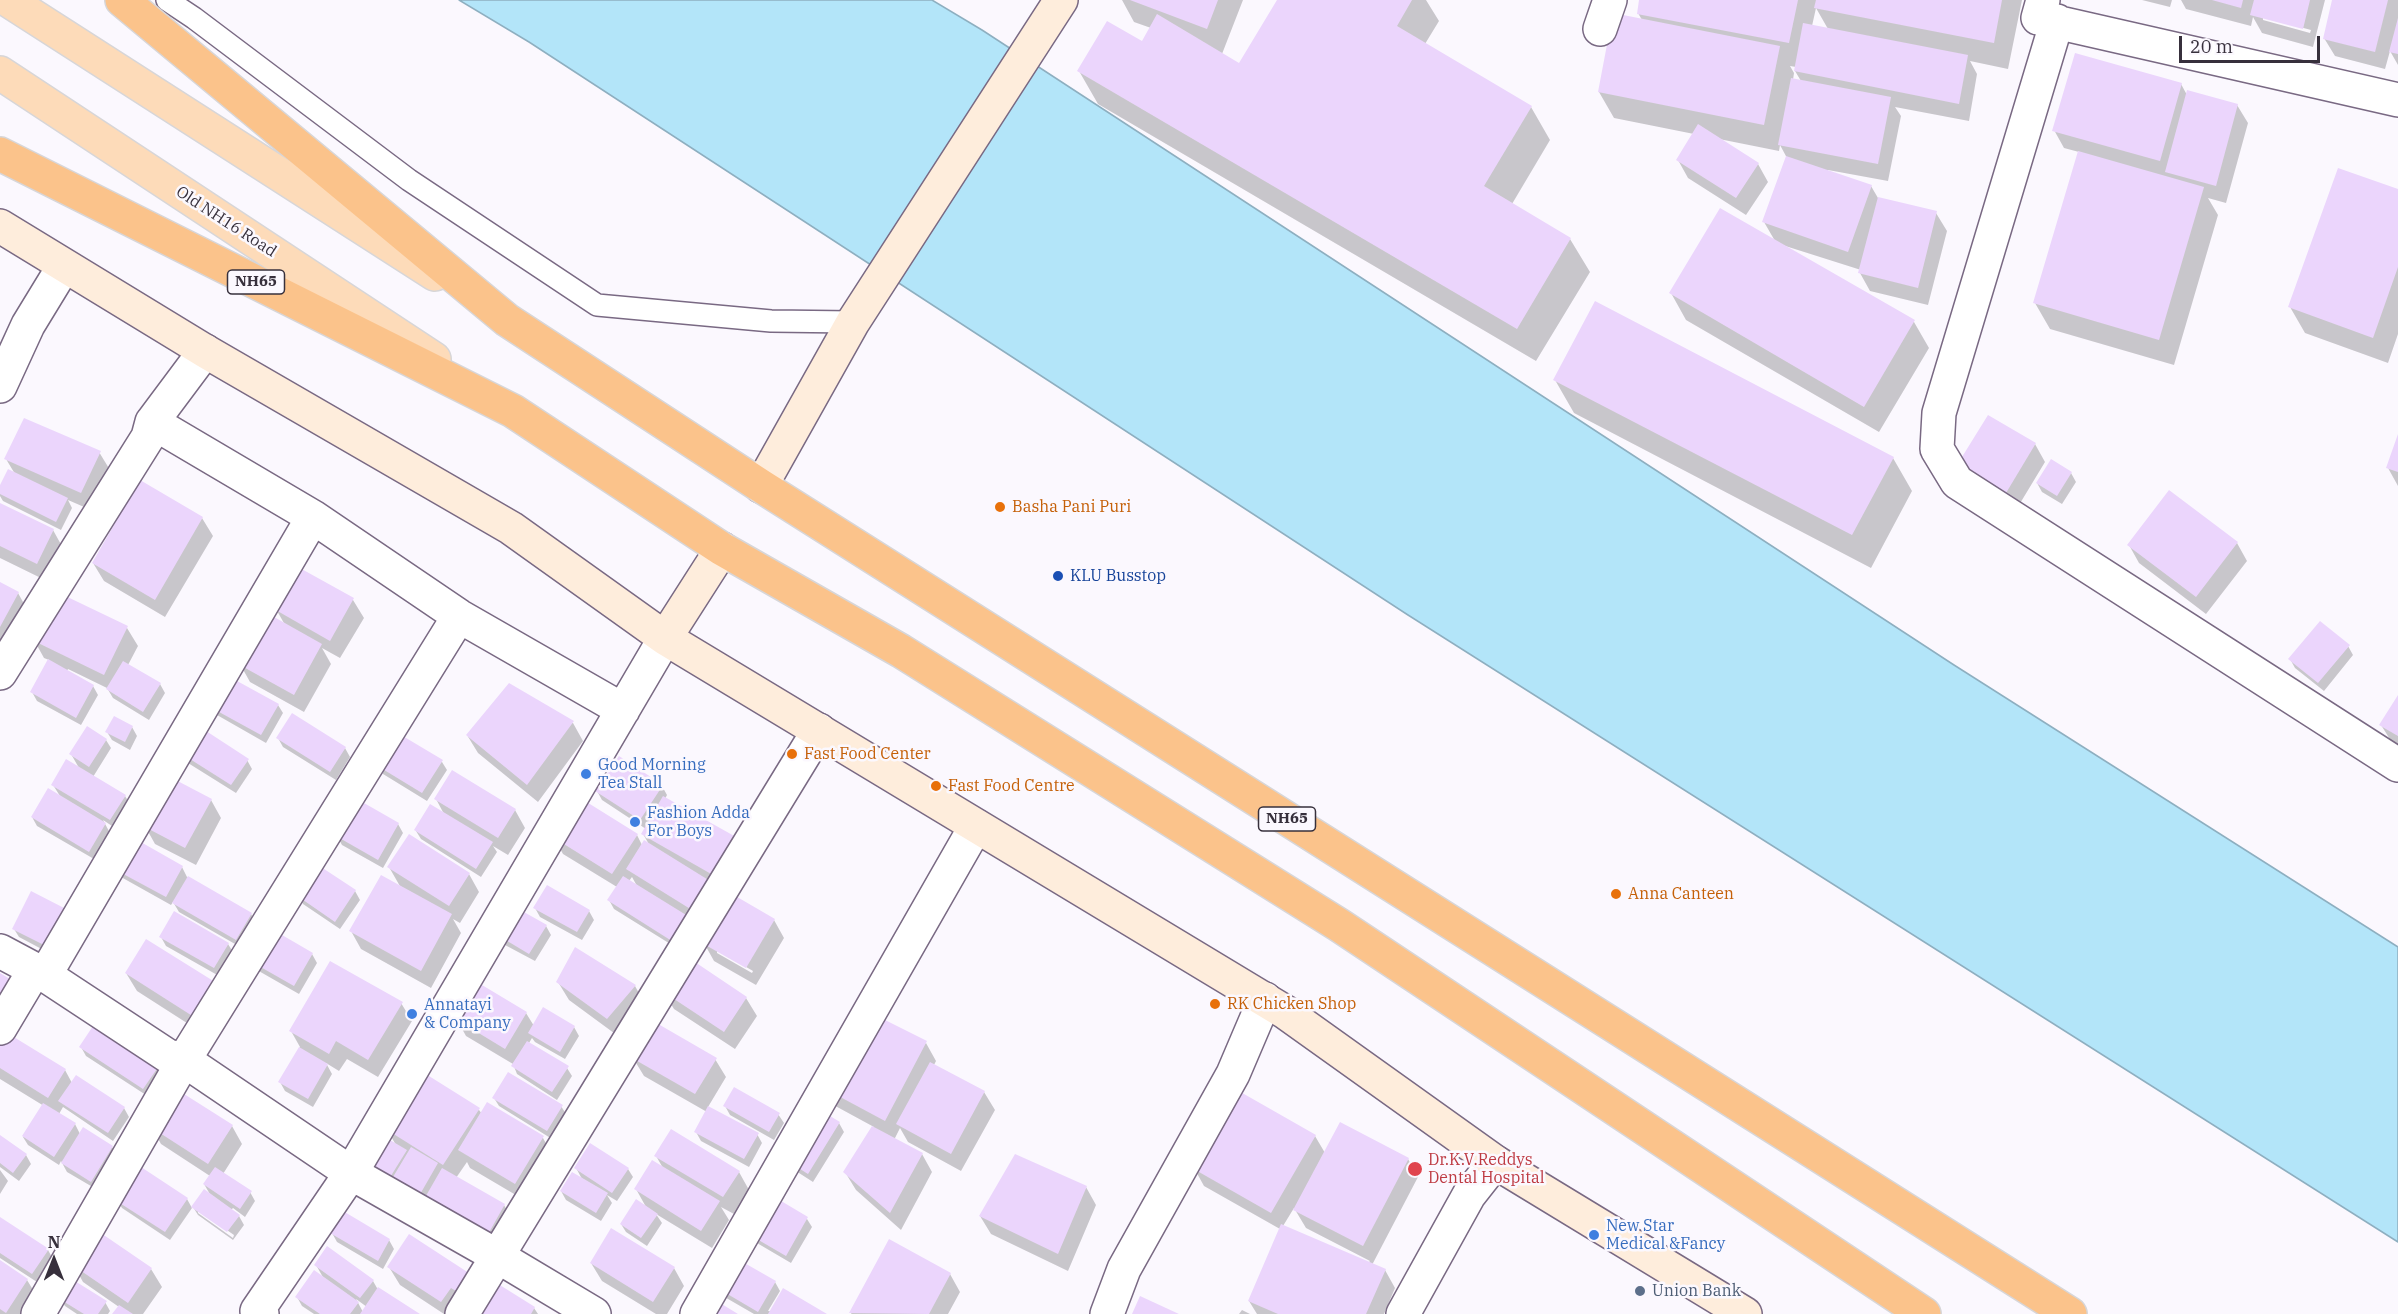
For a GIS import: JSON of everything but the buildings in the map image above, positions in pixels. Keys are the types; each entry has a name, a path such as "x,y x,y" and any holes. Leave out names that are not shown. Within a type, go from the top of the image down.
{"highway":[{"name":"NH65","path":"122,0 507,321 761,486 2070,1314"},
{"name":"NH65","path":"0,153 513,411 722,549 901,651 1329,919 1924,1314"}],"main road":[{"path":"8,0 507,321"},
{"name":"Old NH16 Road","path":"0,73 513,411"}],"street":[{"path":"761,486 853,322 1061,0"},
{"path":"2398,100 2050,11 1940,413 1937,449 1958,482 2398,765"},
{"path":"0,226 205,351 511,528 665,638 1265,999 1495,1162 1744,1314"},
{"path":"0,386 28,325 64,266"},
{"path":"0,673 148,436 152,423 205,351"},
{"path":"152,423 313,517 459,616 623,710"},
{"path":"0,1028 40,973 313,517"},
{"path":"258,1313 351,1173 665,638 722,549"},
{"path":"38,1314 184,1060 459,616"},
{"path":"462,1314 819,730"},
{"path":"697,1314 976,826"},
{"path":"0,951 40,973 168,1056 184,1060 351,1173 594,1314"},
{"path":"1107,1314 1124,1269 1233,1074 1265,999"},
{"path":"1403,1314 1469,1195 1495,1162"}],"lane":[{"path":"167,0 409,180 597,305 771,321 853,322"}],"water":[{"path":"459,0 932,0 982,30 1954,665 2398,947 2398,1242 1408,615 529,42"}],"place":[{"name":"Basha Pani Puri","path":"1000,507"},
{"name":"KLU Busstop","path":"1058,576"},
{"name":"Fast Food Center","path":"792,754"},
{"name":"Good Morning Tea Stall","path":"586,774"},
{"name":"Fast Food Centre","path":"936,786"},
{"name":"Fashion Adda For Boys","path":"635,822"},
{"name":"Anna Canteen","path":"1616,894"},
{"name":"RK Chicken Shop","path":"1215,1004"},
{"name":"Annatayi & Company","path":"412,1014"},
{"name":"Dr.K.V.Reddys Dental Hospital","path":"1415,1169"},
{"name":"New Star Medical &Fancy","path":"1594,1235"},
{"name":"Union Bank","path":"1640,1291"}]}
